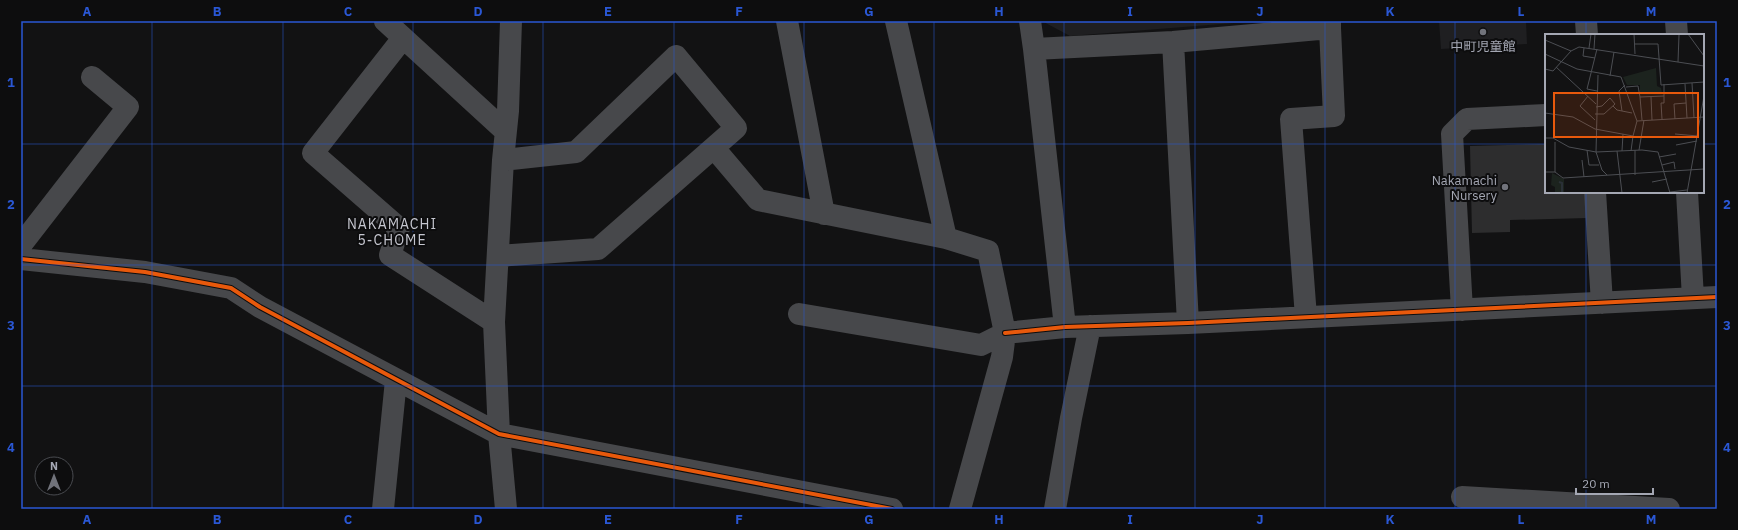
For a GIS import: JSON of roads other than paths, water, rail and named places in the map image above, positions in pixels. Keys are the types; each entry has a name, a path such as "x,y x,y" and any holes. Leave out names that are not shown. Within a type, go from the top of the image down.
{"street":[{"path":"384,21 506,131"},
{"path":"506,509 499,434 494,322 503,160 508,111 511,21"},
{"path":"787,21 824,214"},
{"path":"896,21 946,238"},
{"path":"1030,21 1065,327"},
{"path":"1586,21 1587,34"},
{"path":"1676,21 1677,34"},
{"path":"1034,50 1173,42 1330,24 1334,116 1291,119 1306,317"},
{"path":"403,38 313,153 399,228 390,255 494,322"},
{"path":"1173,42 1188,323"},
{"path":"498,256 598,248 736,128 676,56 576,152 503,160"},
{"path":"21,245 128,107 92,77"},
{"path":"1462,310 1452,134 1467,119 1545,115"},
{"path":"714,148 758,200 946,238 988,251 1005,333 1002,357 960,509"},
{"path":"1595,193 1602,303"},
{"path":"1687,193 1693,298"},
{"path":"21,259 145,272 231,288 260,307 499,434 827,503 892,509"},
{"path":"799,314 981,345 1005,333 1065,327 1188,323 1717,297"},
{"path":"1055,509 1071,418 1090,326"},
{"path":"383,509 396,380"},
{"path":"1462,497 1549,505 1669,509"}],"place":[{"name":"中町児童館","path":"1483,32"},
{"name":"Nakamachi Nursery","path":"1505,187"}],"district":[{"name":"NAKAMACHI 5-CHOME","path":"392,232"}]}
